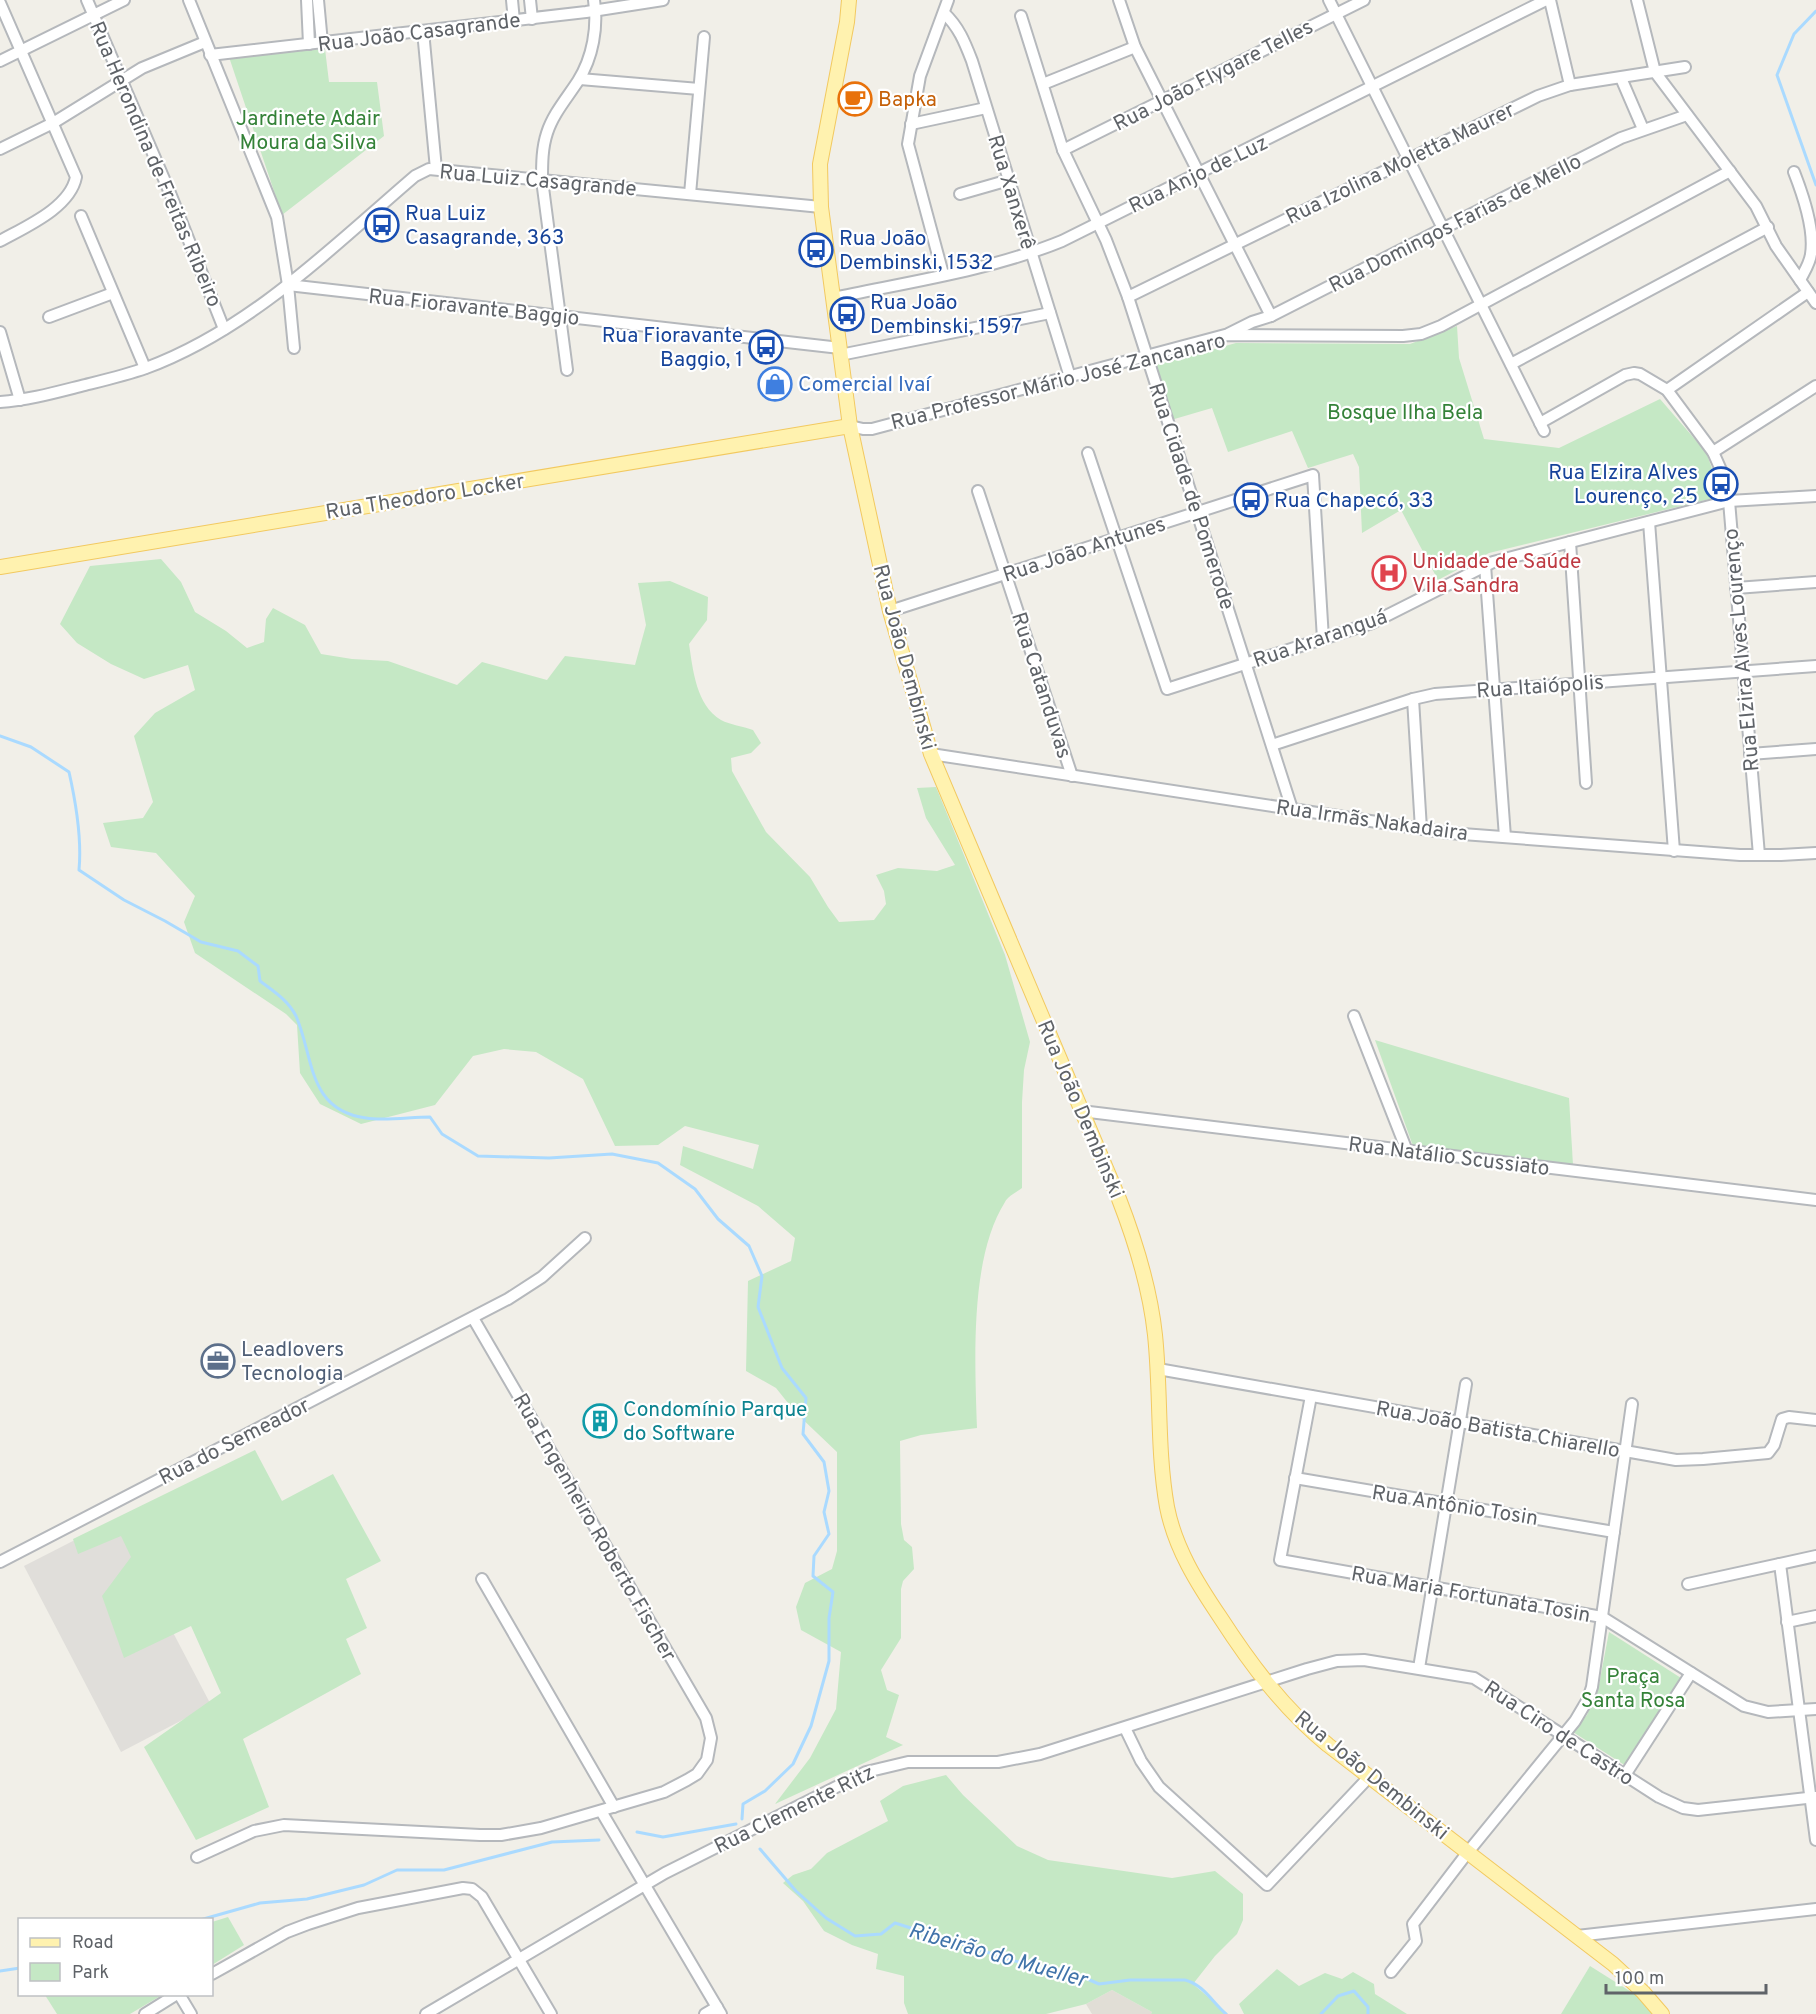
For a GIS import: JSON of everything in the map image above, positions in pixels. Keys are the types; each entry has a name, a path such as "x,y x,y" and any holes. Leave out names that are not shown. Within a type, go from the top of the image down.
{"main road":[{"name":"Rua João Dembinski","path":"849,0 847,22 820,164 821,207 850,426 890,611 931,754 1119,1199 1139,1254 1152,1309 1158,1369 1163,1480 1168,1511 1178,1545 1198,1585 1245,1656 1290,1710 1316,1734 1629,1978 1662,2014"},
{"name":"Rua João Dembinski","path":"847,22 854,0"},
{"name":"Rua Theodoro Locker","path":"0,567 850,426"}],"street":[{"name":"Rua Herondina de Freitas Ribeiro","path":"87,0 170,193 224,329"},
{"path":"0,61 124,0"},
{"path":"189,0 277,217 288,285 294,348"},
{"path":"307,0 309,44"},
{"path":"318,0 322,43"},
{"path":"512,0 514,21"},
{"path":"530,0 532,19"},
{"name":"Rua João Casagrande","path":"210,56 532,19 595,6 663,0"},
{"path":"943,274 908,144 924,64 948,0"},
{"path":"1119,0 1135,47 1271,316"},
{"path":"1329,0 1542,427 1629,373 1640,374 1667,390 1808,292"},
{"name":"Rua João Flygare Telles","path":"1063,150 1364,0"},
{"name":"Rua Anjo de Luz","path":"833,298 1031,253 1062,241 1546,0"},
{"path":"1550,0 1570,85"},
{"path":"1636,0 1655,72 1756,206 1776,246 1816,303"},
{"path":"0,3 76,177 73,186 50,212 0,241"},
{"path":"567,370 542,180 542,160 547,133 580,79 592,47 595,6"},
{"name":"Rua Xanxerê","path":"944,13 960,32 1070,377"},
{"name":"Rua Cidade de Pomerode","path":"1021,16 1063,150 1099,223 1128,297 1292,809"},
{"path":"423,31 436,169"},
{"path":"690,194 704,37"},
{"path":"0,149 53,123 158,60 205,42"},
{"path":"1042,84 1135,47"},
{"name":"Rua Izolina Moletta Maurer","path":"1128,297 1522,102 1570,85 1685,67"},
{"path":"1621,78 1643,129"},
{"path":"580,79 699,89"},
{"path":"911,124 986,108"},
{"name":"Rua Domingos Farias de Mello","path":"1225,335 1271,316 1621,138 1687,115"},
{"name":"Rua Luiz Casagrande","path":"0,402 59,392 145,368 224,329 288,285 421,172 436,169 821,207"},
{"name":"Rua Professor Mário José Zancanaro","path":"850,426 872,429 1225,335 1412,335 1431,330 1730,171"},
{"path":"1794,172 1804,201 1811,245 1809,264 1800,280"},
{"path":"960,194 1009,180"},
{"path":"81,216 145,368"},
{"path":"1511,364 1768,227"},
{"name":"Rua Fioravante Baggio","path":"288,285 560,316 840,352 1050,313"},
{"path":"49,317 114,293"},
{"path":"0,332 20,400"},
{"path":"1713,452 1816,386"},
{"name":"Rua Elzira Alves Lourenço","path":"1667,390 1713,452 1725,479 1729,501 1759,855"},
{"path":"1088,453 1117,538"},
{"name":"Rua João Antunes","path":"890,611 1313,475 1323,639"},
{"name":"Rua Catanduvas","path":"978,491 1072,776"},
{"name":"Rua Araranguá","path":"1117,538 1167,689 1387,616 1485,565 1729,501 1816,496"},
{"path":"1649,522 1674,851"},
{"path":"1570,542 1586,783"},
{"path":"1485,565 1505,837"},
{"path":"1736,588 1816,582"},
{"name":"Rua Itaiópolis","path":"1272,745 1435,694 1816,666"},
{"path":"1413,699 1421,829"},
{"path":"1750,754 1816,749"},
{"name":"Rua Irmãs Nakadaira","path":"931,754 1421,829 1674,851 1759,855 1816,853"},
{"path":"1354,1016 1407,1151"},
{"name":"Rua Natálio Scussiato","path":"1081,1111 1816,1200"},
{"name":"Rua do Semeador","path":"0,1562 473,1318 542,1277 585,1238"},
{"name":"Rua Engenheiro Roberto Fischer","path":"473,1318 706,1718 711,1738 707,1760 697,1774 664,1792 614,1807"},
{"name":"Rua João Batista Chiarello","path":"1158,1369 1663,1458 1689,1460 1768,1453 1774,1445 1782,1419 1789,1417 1816,1420"},
{"path":"1419,1668 1466,1384"},
{"path":"1295,1478 1311,1396"},
{"path":"1391,1972 1416,1941 1413,1924 1468,1851 1582,1711 1592,1687 1632,1404"},
{"name":"Rua Antônio Tosin","path":"1295,1478 1614,1532"},
{"name":"Rua Maria Fortunata Tosin","path":"1295,1478 1281,1560 1602,1617 1734,1701 1754,1710 1768,1712 1816,1709"},
{"path":"1688,1584 1816,1556"},
{"path":"1780,1564 1813,1798 1816,1840"},
{"path":"197,1857 254,1831 284,1825 461,1835 501,1835 541,1828 614,1807 482,1579"},
{"path":"1788,1622 1816,1616"},
{"name":"Rua Ciro de Castro","path":"1265,1682 1322,1665 1349,1660 1373,1661 1474,1678 1659,1797 1683,1808 1713,1809 1813,1798"},
{"path":"1625,1775 1691,1673"},
{"name":"Rua Clemente Ritz","path":"426,2014 681,1864 825,1792 879,1768 923,1761 983,1762 1018,1759 1062,1748 1265,1682"},
{"path":"1125,1728 1141,1761 1159,1787 1267,1885 1370,1776"},
{"path":"601,1811 719,2011 705,2014"},
{"path":"213,1973 278,1936 332,1916 396,1900 464,1888 472,1889 482,1897 551,2014"},
{"path":"1577,1936 1816,1909"},
{"path":"145,2014 176,1996"},
{"path":"179,1996 191,2014"}],"shaded area":[{"path":"114,1520 211,1705 121,1752 24,1566"},
{"path":"1112,1990 1152,2012 1151,2014 1092,2014 1086,2004"}],"green space":[{"name":"Jardinete Adair Moura da Silva","path":"325,49 329,82 377,82 384,136 282,215 229,57"},
{"name":"Bosque Ilha Bela","path":"1457,326 1459,358 1484,439 1559,448 1660,399 1706,452 1722,496 1489,553 1438,580 1401,510 1362,533 1359,467 1353,454 1308,468 1292,431 1228,452 1212,408 1171,420 1156,365 1236,343 1410,344"},
{"path":"161,559 181,582 195,612 226,631 247,648 264,642 266,619 273,608 305,625 321,654 388,661 457,685 482,662 547,680 565,656 635,665 646,625 638,583 670,581 708,597 707,620 689,644 694,676 701,696 706,705 721,720 753,730 761,743 751,753 731,758 732,771 766,832 810,877 839,922 874,920 886,904 884,891 876,875 898,868 937,871 955,865 926,818 917,788 936,787 1005,955 1030,1042 1024,1070 1022,1102 1022,1188 1006,1200 993,1225 980,1281 975,1343 977,1428 921,1435 900,1441 901,1524 904,1540 912,1547 914,1569 903,1581 901,1589 901,1638 881,1670 887,1690 899,1695 886,1737 903,1745 775,1804 810,1758 836,1709 841,1652 801,1630 796,1607 805,1583 832,1569 837,1551 837,1452 796,1413 776,1388 746,1371 748,1281 791,1261 795,1238 758,1206 680,1165 683,1146 753,1169 759,1145 685,1126 658,1145 615,1146 583,1079 536,1052 504,1049 473,1056 435,1105 361,1124 320,1104 300,1073 297,1025 286,1014 195,953 184,922 195,896 156,853 111,847 103,823 143,818 153,802 134,736 155,713 195,690 188,665 144,679 111,664 77,643 60,624 90,566"},
{"path":"1375,1040 1569,1098 1573,1165 1413,1146"},
{"path":"255,1450 282,1501 333,1474 381,1561 346,1579 367,1628 346,1639 361,1674 243,1739 269,1807 196,1840 144,1747 221,1693 191,1626 124,1658 102,1596 131,1557 121,1536 78,1554 73,1539"},
{"name":"Praça Santa Rosa","path":"1609,1632 1681,1678 1626,1766 1573,1732 1587,1715 1598,1690"},
{"path":"946,1775 963,1795 1017,1846 1048,1860 1172,1878 1215,1871 1243,1894 1243,1920 1237,1934 1215,1956 1193,1984 1228,2014 1151,2014 1152,2012 1112,1990 1086,2004 1046,2014 908,2014 904,2003 904,1976 876,1969 878,1954 852,1945 824,1931 803,1901 783,1883 793,1875 811,1869 827,1853 888,1821 880,1801 903,1786"},
{"path":"228,1917 244,1945 213,1964 213,1922"},
{"path":"1590,1966 1644,2000 1652,2014 1561,2014"},
{"path":"1277,1969 1299,1986 1325,1973 1342,1979 1353,1972 1374,1984 1375,1994 1407,2014 1244,2014 1239,2004"},
{"path":"46,1996 160,1996 130,2014 57,2014"}],"waterway":[{"path":"1816,11 1794,34 1777,75 1816,185"},
{"name":"Ribeirão do Mueller","path":"0,736 31,747 69,772 78,821 79,870 124,900 201,942 238,951 258,966 260,981 293,1010 316,1079 323,1093 333,1104 347,1113 373,1119 430,1117 442,1134 478,1156 549,1158 612,1154 658,1163 695,1189 718,1219 749,1246 762,1276 758,1307 782,1368 806,1398 803,1434 824,1462 829,1491 824,1512 829,1534 814,1556 813,1576 833,1592 829,1618 829,1661 811,1726 793,1764 765,1791 743,1804 742,1819"},
{"path":"637,1832 663,1837 736,1824"},
{"path":"207,1918 260,1903 307,1899 364,1885 397,1870 444,1870 552,1842 599,1840"},
{"name":"Ribeirão do Mueller","path":"760,1849 796,1891 826,1918 855,1936 881,1934 895,1923 1015,1961 1071,1972 1099,1984 1130,1980 1185,1980 1203,1990 1226,2014"},
{"path":"0,1971 18,1968"},
{"name":"Ribeirão do Mueller","path":"1321,2014 1338,1996 1354,1991 1368,2007 1368,2014"}],"place":[{"name":"Bapka","path":"855,99"},
{"name":"Rua Luiz Casagrande, 363","path":"382,225"},
{"name":"Rua João Dembinski, 1532","path":"816,250"},
{"name":"Rua João Dembinski, 1597","path":"847,314"},
{"name":"Rua Fioravante Baggio, 1","path":"766,347"},
{"name":"Comercial Ivaí","path":"775,384"},
{"name":"Rua Elzira Alves Lourenço, 25","path":"1721,484"},
{"name":"Rua Chapecó, 33","path":"1251,500"},
{"name":"Unidade de Saúde Vila Sandra","path":"1389,573"},
{"name":"Leadlovers Tecnologia","path":"218,1361"},
{"name":"Condomínio Parque do Software","path":"600,1421"}]}
